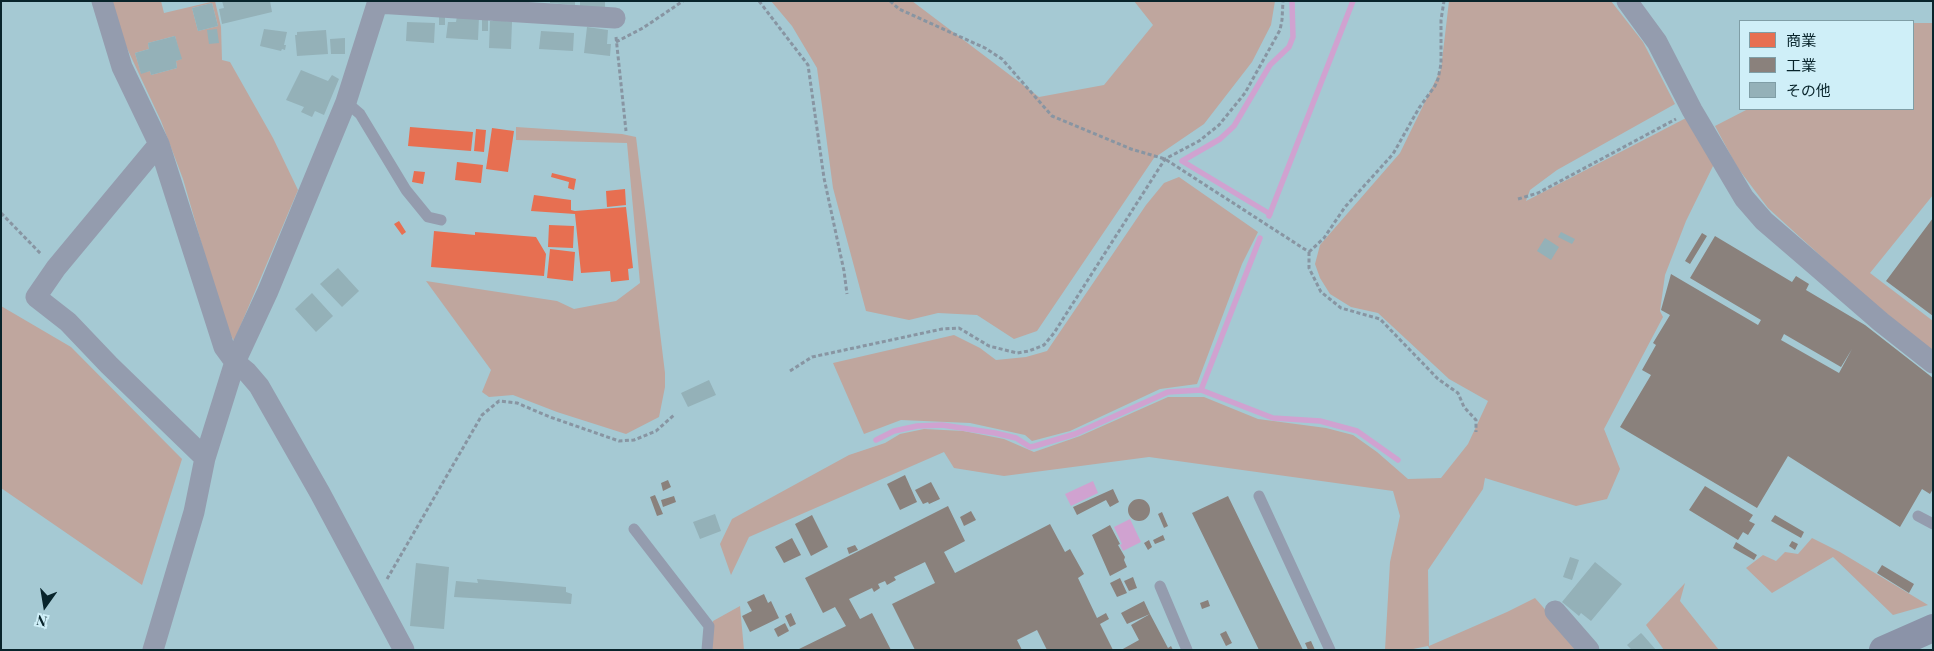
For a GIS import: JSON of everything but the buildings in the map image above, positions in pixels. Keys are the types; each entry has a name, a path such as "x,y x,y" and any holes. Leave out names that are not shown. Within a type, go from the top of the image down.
{"main road":[{"path":"1883,650 1933,628"}],"street":[{"path":"102,1 122,67 159,144 224,347 235,362 259,386 320,493 404,650"},
{"path":"1627,1 1657,42 1692,110 1744,198 1764,221 1881,322 1933,363"},
{"path":"153,650 194,512 205,458 235,362 264,299 346,102 377,2 615,18"},
{"path":"159,144 56,268 36,297 68,322 205,458"},
{"path":"1555,611 1589,650"}],"lane":[{"path":"346,102 360,114 406,190 428,217 441,220"},
{"path":"1259,496 1330,650"},
{"path":"1918,516 1933,524"},
{"path":"634,529 709,626 707,650"},
{"path":"1160,586 1187,650"}],"path":[{"path":"616,42 643,28 683,1"},
{"path":"759,1 808,65 824,178 844,271 847,294"},
{"path":"890,1 899,9 985,48 1002,59 1052,116 1131,150 1165,159 1309,252"},
{"path":"790,371 812,357 942,329 959,328 989,346 1017,353 1044,345 1054,333 1165,159 1199,141 1219,125 1245,93 1280,30 1283,1"},
{"path":"1444,1 1441,20 1441,64 1435,86 1419,108 1393,154 1345,207 1324,238 1309,252 1309,268 1321,292 1341,308 1380,319 1438,379 1458,393 1464,407 1472,413 1476,420 1476,432"},
{"path":"615,18 626,131"},
{"path":"1518,199 1538,193 1692,110"},
{"path":"1,213 56,268"},
{"path":"377,597 482,415 499,400 517,403 550,417 619,441 634,440 656,431 674,415"}],"shaded area":[{"path":"111,1 161,1 164,13 215,1 221,27 222,60 230,62 273,138 298,190 234,341 225,325 183,179 161,121 119,31","holes":["212,3 218,26 198,31 192,8","175,36 181,59 176,61 177,68 151,75 150,71 141,73 135,53 149,49 148,43"]},
{"path":"771,1 912,1 1039,97 1104,85 1153,25 1134,1 1275,1 1271,25 1252,62 1204,124 1154,158 1037,331 1014,339 977,315 938,313 909,320 866,311 833,188 817,68 792,26"},
{"path":"1449,1 1611,1 1643,42 1675,104 1557,170 1530,190 1526,201 1686,118 1714,164 1686,221 1665,275 1660,311 1663,317 1604,429 1620,469 1607,499 1576,506 1485,478 1483,489 1428,570 1429,646 1535,598 1581,650 1430,650 1428,646 1408,650 1385,650 1390,562 1400,516 1393,491 1149,457 1004,476 954,468 944,452 749,537 731,575 720,544 732,519 849,455 885,443 900,434 924,429 963,431 1004,439 1034,452 1080,436 1168,397 1204,397 1258,419 1326,428 1353,435 1377,452 1408,479 1441,478 1468,444 1488,401 1449,379 1378,313 1351,307 1330,294 1320,278 1315,264 1320,245 1400,153 1441,69"},
{"path":"1914,23 1933,23 1933,195 1870,273 1933,321 1933,352 1857,289 1768,208 1737,167 1715,126 1746,110 1914,110"},
{"path":"516,127 622,134 636,137 665,373 665,387 659,417 626,434 557,412 513,395 489,397 482,392 491,370 426,281 557,301 574,309 616,301 640,283 627,143 516,140"},
{"path":"1179,177 1258,232 1242,264 1197,384 1160,389 1070,431 1032,441 1025,435 970,423 901,420 864,434 833,363 954,335 980,348 996,360 1026,357 1047,351 1146,205 1164,183"},
{"path":"1,306 71,347 182,459 142,585 1,488"},
{"path":"1093,481 1098,493 1071,506 1065,494"},
{"path":"1130,519 1141,542 1123,551 1120,545 1122,544 1114,527"},
{"path":"1812,538 1840,552 1928,605 1893,615 1833,557 1772,593 1746,568 1763,555 1776,561 1785,552 1798,554"},
{"path":"1685,583 1680,601 1719,650 1664,650 1646,625"},
{"path":"740,606 744,650 711,650 713,621"}],"waterway":[{"path":"1270,214 1182,161 1220,139 1234,126 1270,65 1289,47 1293,37 1292,1"},
{"path":"1269,216 1353,1"},
{"path":"1201,390 1260,238"},
{"path":"876,440 894,431 917,426 942,425 1016,438 1030,447 1075,434 1168,392 1201,390 1273,418 1320,421 1357,431 1398,460"}]}
